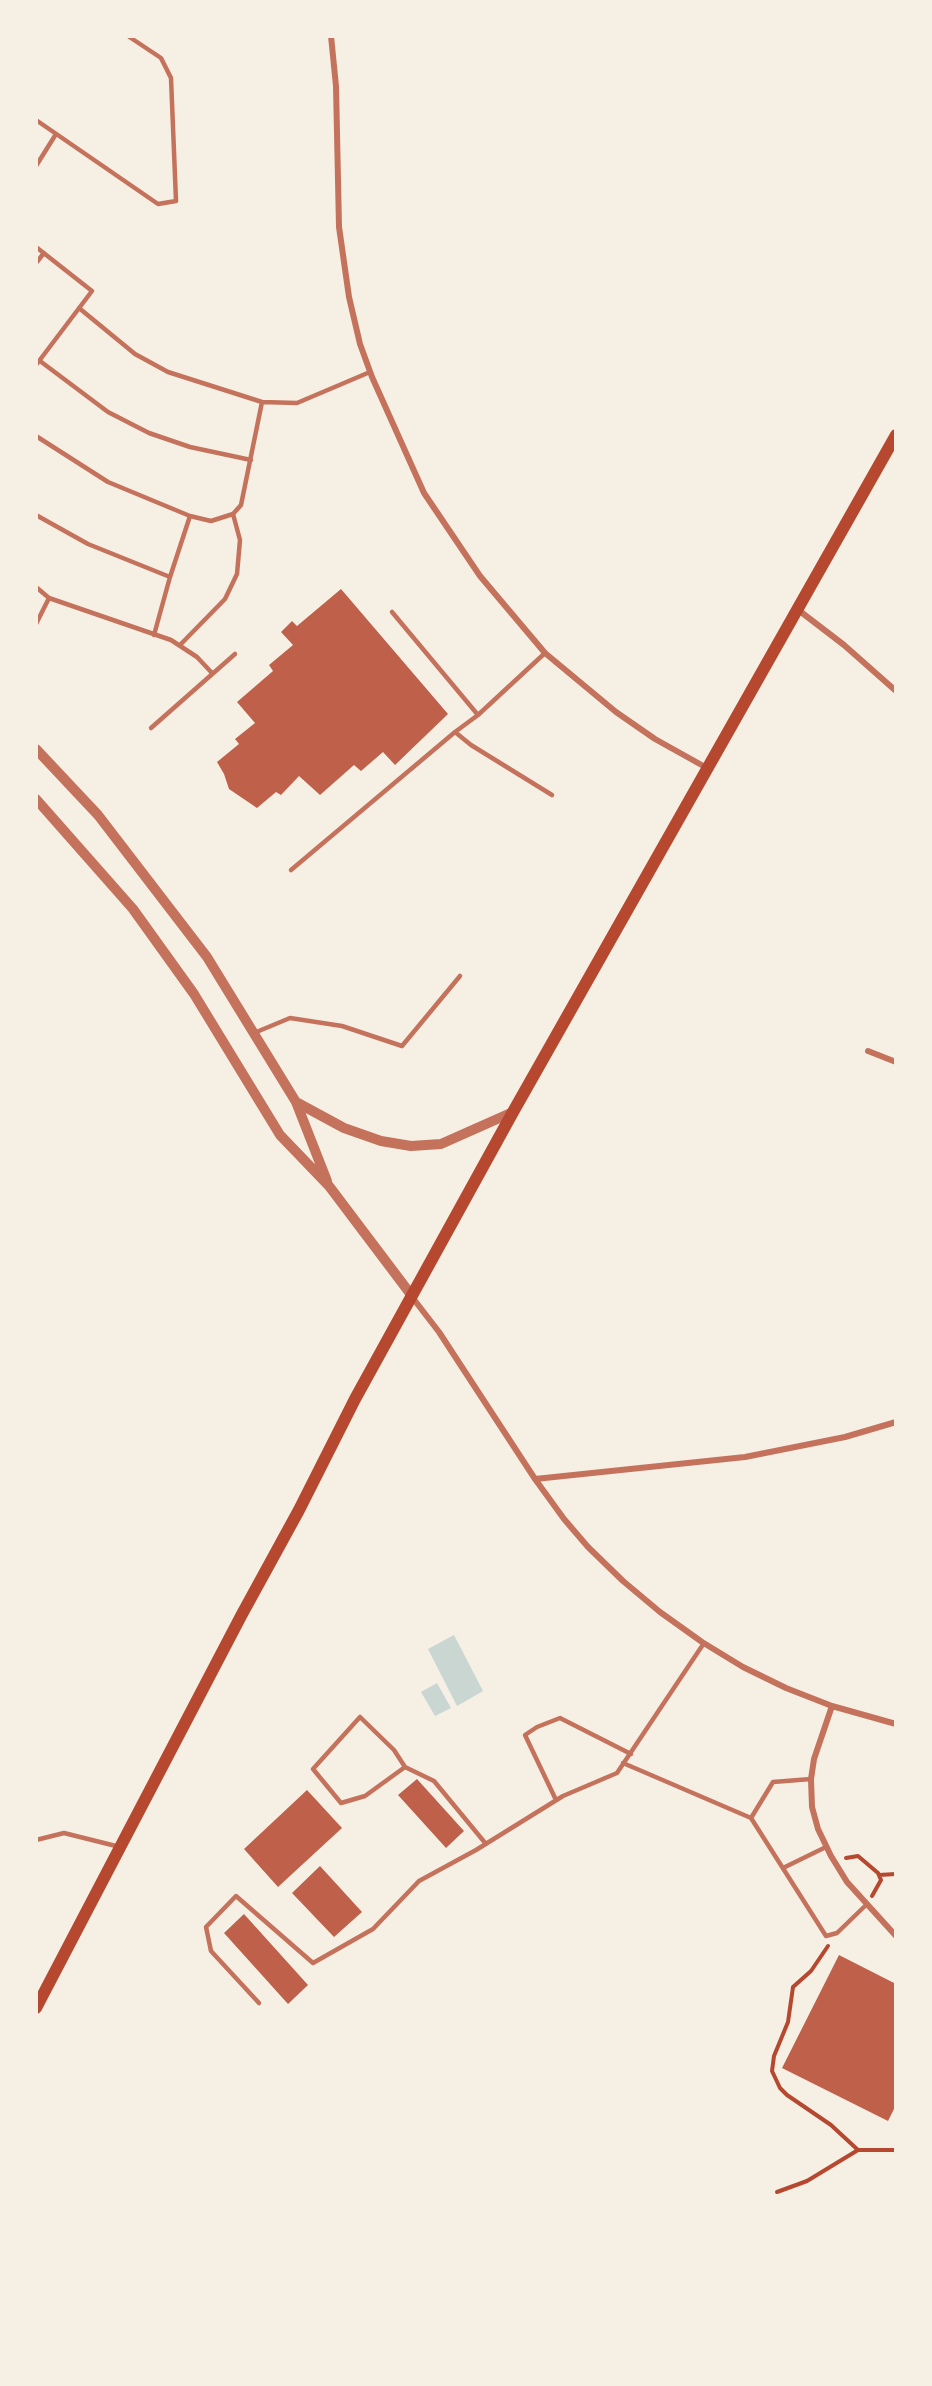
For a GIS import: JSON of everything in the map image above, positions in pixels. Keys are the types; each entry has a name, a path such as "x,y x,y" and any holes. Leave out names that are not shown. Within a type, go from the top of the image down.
{"main road":[{"path":"36,2008 241,1616 300,1510 355,1399 513,1112 796,608 896,435"}],"street":[{"path":"331,36 336,86 341,249 349,297 360,344 370,372 424,493 480,576 545,653 616,712 655,739 707,768"},
{"path":"796,608 844,645 896,691"},
{"path":"36,749 98,815 207,957 296,1102 329,1186"},
{"path":"36,799 133,909 194,994 280,1135 329,1186 439,1332 535,1479 582,1540 616,1574 660,1612 743,1667 786,1688 832,1706 896,1724"},
{"path":"868,1051 896,1062"},
{"path":"296,1102 344,1128 381,1141 411,1146 441,1144 513,1112"},
{"path":"535,1479 690,1465 745,1457 845,1437 896,1422"},
{"path":"832,1706 814,1759 811,1779 812,1807 818,1829 835,1863 865,1904 896,1936"}],"lane":[{"path":"36,120 158,204 176,201 171,78 161,58 128,36"},
{"path":"36,166 56,134"},
{"path":"36,247 92,291 38,363 108,412 149,433 190,447 251,460"},
{"path":"36,263 44,253"},
{"path":"79,308 135,354 168,372 262,402 297,403 370,372"},
{"path":"36,436 108,482 190,516 211,521 233,514 241,505 262,402"},
{"path":"180,645 225,598 237,574 240,540 233,514"},
{"path":"36,515 87,544 170,577"},
{"path":"154,635 190,516"},
{"path":"36,587 49,598 171,640 197,657 212,673"},
{"path":"36,624 49,598"},
{"path":"392,612 478,715"},
{"path":"291,870 478,715 545,653"},
{"path":"151,728 235,654"},
{"path":"455,732 471,745 552,795"},
{"path":"254,1033 290,1018 342,1026 402,1047 460,976"},
{"path":"259,2003 211,1951 206,1927 236,1896 313,1963 373,1929 419,1881 486,1844 556,1800 617,1773 704,1643"},
{"path":"405,1767 365,1796 341,1803 313,1769 360,1717 393,1750 405,1767 434,1781 486,1844"},
{"path":"556,1800 525,1735 537,1727 560,1718 630,1754"},
{"path":"623,1764 751,1818 826,1936 837,1934 865,1904"},
{"path":"751,1818 772,1782 811,1779"},
{"path":"36,1840 64,1833 120,1847"},
{"path":"783,1868 826,1847"}],"path":[{"path":"835,1863 850,1856 858,1856 879,1875 881,1880 865,1904"},
{"path":"879,1875 896,1874"},
{"path":"830,1943 812,1971 793,1987 788,2022 774,2055 772,2071 780,2088 787,2096 831,2125 858,2150"},
{"path":"777,2192 807,2181 858,2150 896,2150"}],"shaded area":[{"path":"454,1635 483,1691 457,1706 428,1649"},
{"path":"437,1683 451,1708 435,1716 421,1692"}],"building":[{"path":"341,589 448,714 395,765 383,752 361,771 354,765 320,795 299,776 281,795 276,792 257,808 229,789 217,762 239,744 235,739 255,723 237,702 273,671 269,665 293,645 281,632 292,621 297,626"},
{"path":"417,1779 464,1831 446,1848 398,1795"},
{"path":"307,1790 342,1828 278,1887 244,1849"},
{"path":"320,1866 362,1912 334,1937 292,1893"},
{"path":"244,1914 308,1985 288,2004 224,1933"},
{"path":"839,1955 896,1984 896,2105 888,2121 782,2068"}]}
